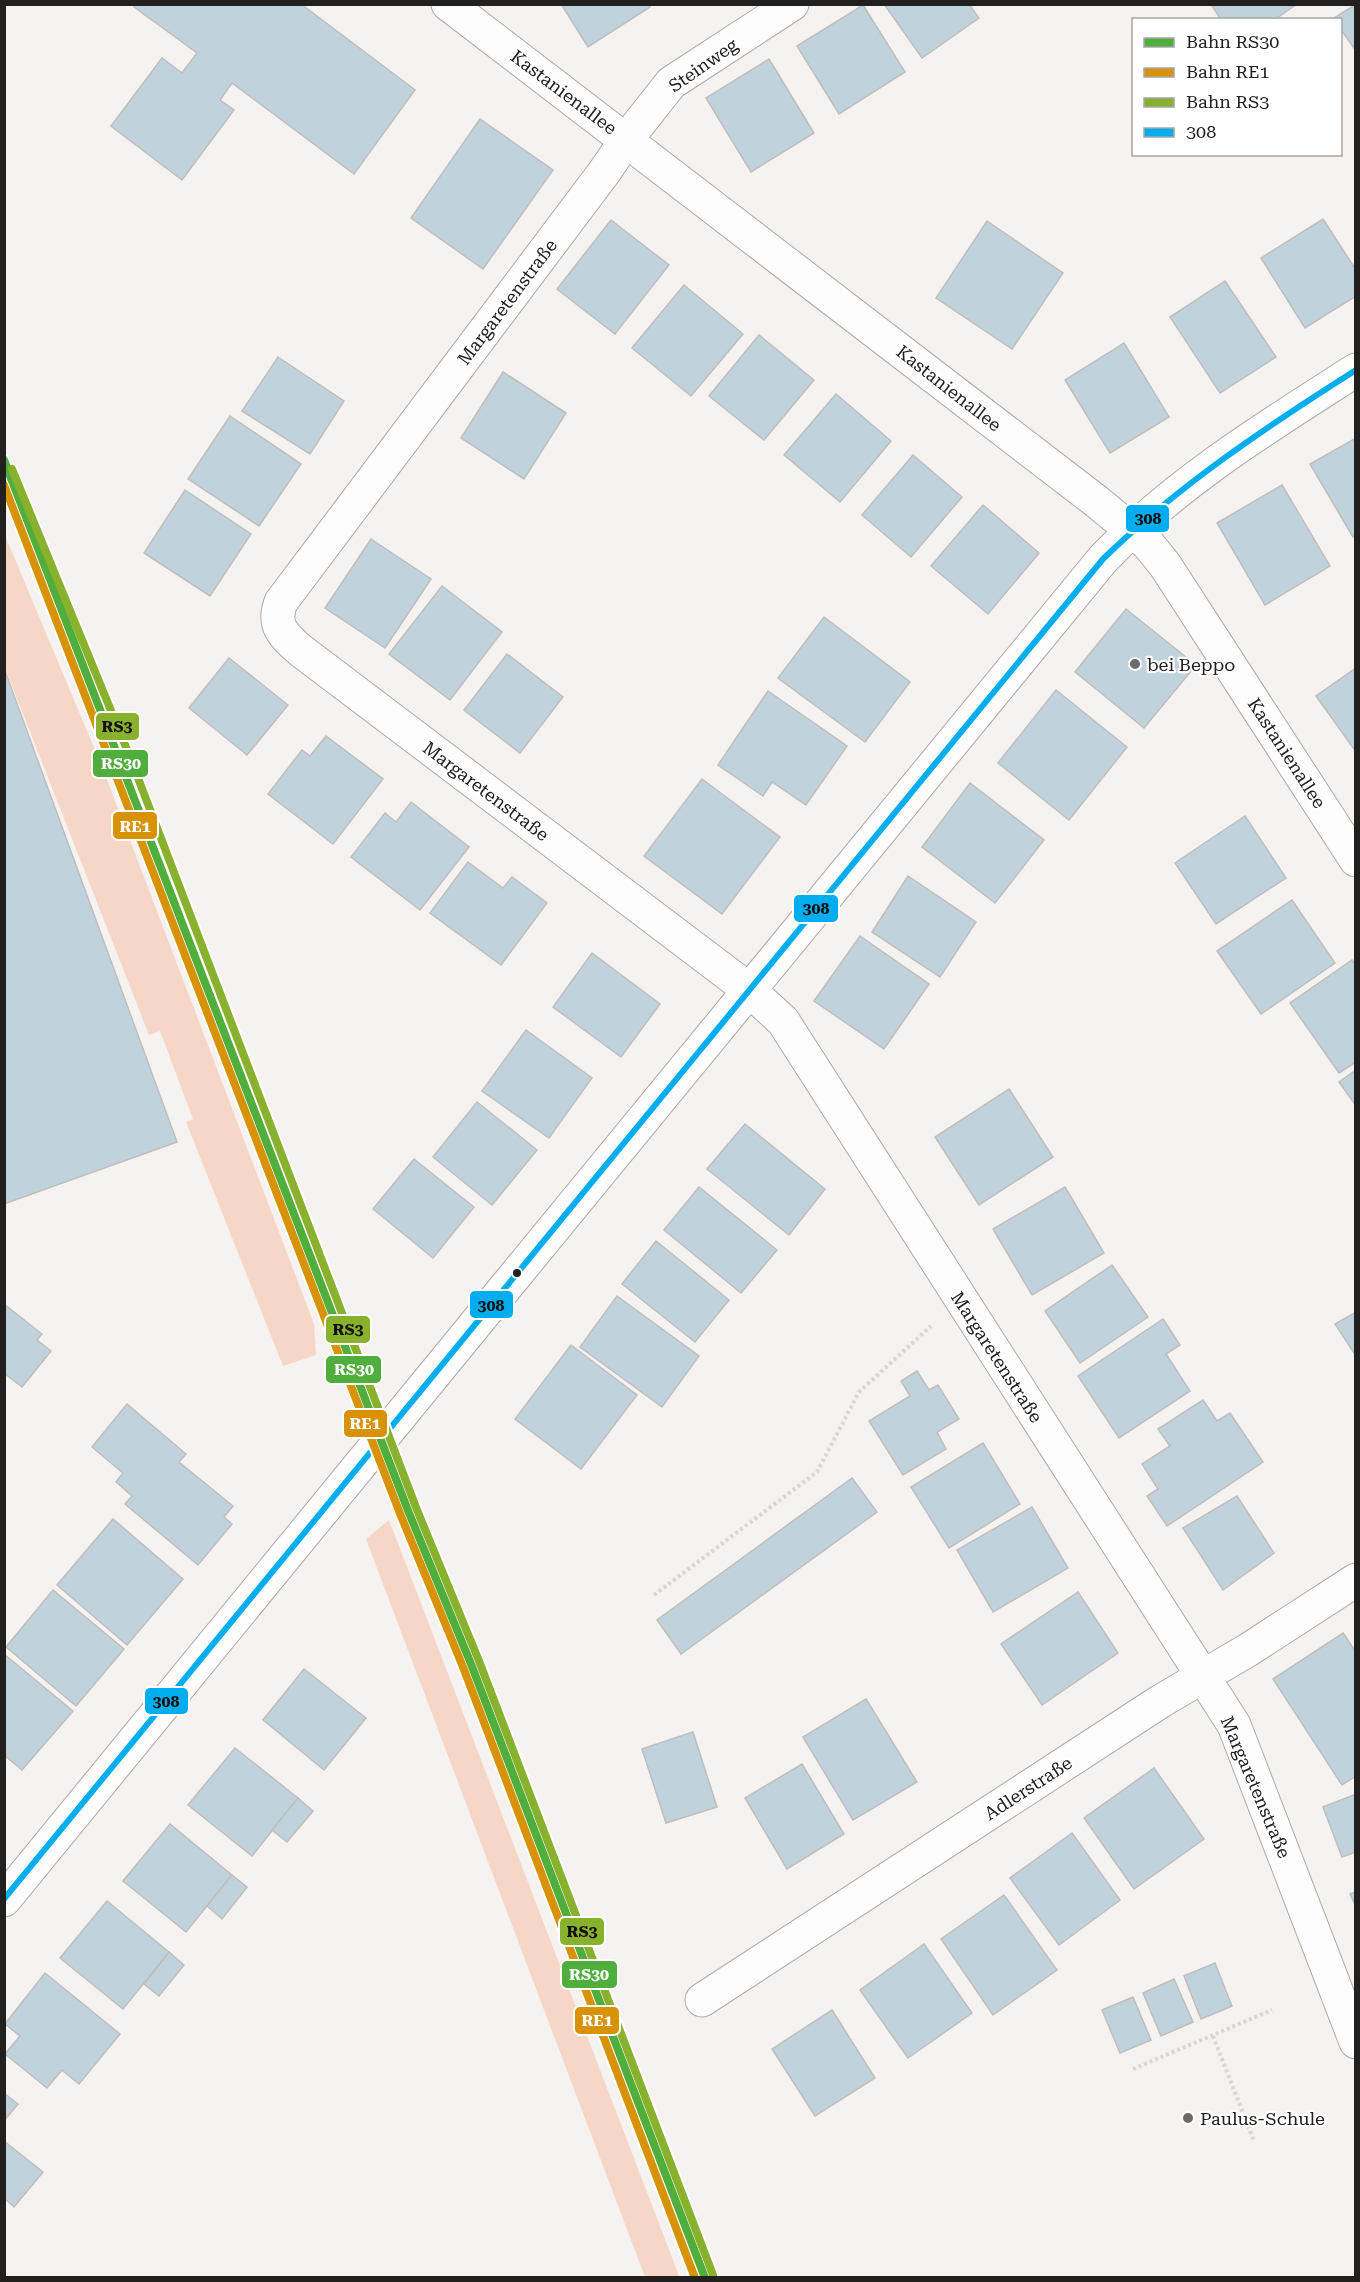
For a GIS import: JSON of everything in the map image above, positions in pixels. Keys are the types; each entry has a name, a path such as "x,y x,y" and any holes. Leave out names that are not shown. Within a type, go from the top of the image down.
{"street":[{"name":"Kastanienallee","path":"448,4 1148,544 1165,564 1356,860"},
{"name":"Steinweg","path":"626,140 671,83 792,4"},
{"name":"Margaretenstraße","path":"626,140 281,602 277,614 279,627 300,650 748,989 783,1021 1234,1725 1356,2042"},
{"path":"4,1900 420,1394 748,989 1103,559 1132,530 1214,464 1356,370"},
{"name":"Adlerstraße","path":"702,2000 1356,1580"}],"path":[{"path":"654,1595 817,1472 859,1392 959,1299"},
{"path":"1133,2069 1272,2010"},
{"path":"1213,2036 1254,2141"}],"shaded area":[{"path":"4,533 103,769 314,1324 316,1355 283,1366 186,1122 193,1119 160,1031 149,1035 5,668"},
{"path":"389,1520 679,2277 645,2277 366,1539"}],"building":[{"path":"135,4 301,4 415,90 354,174 232,83 220,100 234,110 182,180 111,126 162,58 182,73 197,53 134,7"},
{"path":"561,4 648,4 650,7 588,47"},
{"path":"884,4 969,4 979,18 922,58"},
{"path":"1211,4 1297,4 1277,18 1220,18"},
{"path":"1356,4 1356,51 1342,31 1342,18 1334,18"},
{"path":"863,5 905,72 839,114 797,46"},
{"path":"769,59 814,133 751,172 706,98"},
{"path":"480,119 553,170 483,269 411,218"},
{"path":"1323,219 1356,270 1356,296 1305,328 1261,258"},
{"path":"611,220 669,265 615,334 557,289"},
{"path":"987,221 1063,273 1012,349 936,298"},
{"path":"1225,281 1276,357 1220,393 1170,317"},
{"path":"684,285 743,334 691,396 632,348"},
{"path":"759,335 814,380 764,440 709,396"},
{"path":"1124,343 1169,417 1110,453 1065,380"},
{"path":"278,357 344,401 310,454 242,411"},
{"path":"503,372 566,413 524,479 461,438"},
{"path":"836,394 891,441 840,502 784,455"},
{"path":"230,416 301,464 259,526 188,479"},
{"path":"1356,438 1356,536 1353,537 1310,464"},
{"path":"913,455 962,497 911,557 862,515"},
{"path":"1282,485 1330,566 1265,605 1217,523"},
{"path":"185,490 251,534 210,596 144,553"},
{"path":"983,505 1039,553 988,614 931,566"},
{"path":"371,539 431,579 385,648 325,608"},
{"path":"442,586 502,632 450,700 389,654"},
{"path":"1126,609 1196,665 1144,728 1075,672"},
{"path":"824,617 910,682 865,742 778,678"},
{"path":"507,654 563,697 520,753 464,710"},
{"path":"229,658 288,705 247,755 189,708"},
{"path":"4,668 177,1142 4,1204"},
{"path":"1356,668 1356,752 1316,696"},
{"path":"1056,690 1127,747 1069,820 998,763"},
{"path":"768,691 847,746 806,805 772,782 763,796 718,765"},
{"path":"326,736 383,779 333,844 268,794 302,750 310,756"},
{"path":"702,779 780,837 722,914 644,856"},
{"path":"970,783 1044,840 995,903 922,847"},
{"path":"411,802 469,847 420,910 351,857 385,813 396,822"},
{"path":"1245,816 1286,878 1216,924 1175,863"},
{"path":"468,862 503,888 512,877 547,903 501,965 430,913"},
{"path":"908,876 976,922 940,977 872,932"},
{"path":"1292,900 1335,963 1261,1014 1217,951"},
{"path":"860,936 929,984 884,1049 814,1001"},
{"path":"592,953 660,1004 621,1057 553,1007"},
{"path":"1352,960 1356,965 1356,1062 1339,1073 1290,1003"},
{"path":"526,1030 592,1078 549,1138 482,1091"},
{"path":"1356,1070 1356,1106 1339,1082"},
{"path":"1009,1089 1053,1157 979,1205 935,1137"},
{"path":"477,1102 537,1150 492,1205 433,1157"},
{"path":"745,1124 825,1189 789,1235 707,1169"},
{"path":"414,1159 474,1207 433,1258 373,1209"},
{"path":"699,1187 777,1250 741,1293 664,1230"},
{"path":"1065,1187 1104,1253 1032,1295 993,1229"},
{"path":"656,1241 729,1300 695,1342 622,1284"},
{"path":"1112,1265 1148,1317 1080,1363 1045,1311"},
{"path":"617,1296 699,1356 662,1407 580,1347"},
{"path":"4,1304 42,1334 37,1340 51,1351 22,1387 4,1373"},
{"path":"1356,1312 1356,1356 1335,1324"},
{"path":"1163,1319 1180,1345 1166,1354 1190,1391 1119,1438 1078,1376"},
{"path":"571,1345 637,1395 581,1469 515,1419"},
{"path":"917,1371 929,1390 938,1385 959,1419 937,1432 946,1449 903,1475 869,1421 910,1396 901,1381"},
{"path":"1203,1400 1217,1421 1230,1413 1263,1462 1167,1526 1147,1496 1158,1489 1142,1464 1170,1446 1158,1429"},
{"path":"127,1404 186,1454 179,1462 233,1506 224,1517 232,1524 198,1565 125,1504 132,1496 116,1482 123,1473 92,1447"},
{"path":"983,1443 1020,1504 949,1548 911,1487"},
{"path":"852,1478 877,1512 681,1654 657,1620"},
{"path":"1237,1496 1274,1553 1223,1590 1183,1528"},
{"path":"1032,1507 1068,1568 993,1612 957,1550"},
{"path":"113,1519 183,1579 127,1645 57,1585"},
{"path":"53,1590 124,1649 76,1706 6,1647"},
{"path":"1078,1592 1118,1653 1042,1705 1001,1644"},
{"path":"1343,1633 1356,1652 1356,1776 1342,1785 1273,1679"},
{"path":"4,1654 73,1711 22,1770 4,1755"},
{"path":"304,1669 366,1718 324,1770 263,1720"},
{"path":"866,1699 917,1782 853,1820 803,1737"},
{"path":"693,1732 717,1807 666,1823 642,1749"},
{"path":"235,1748 298,1798 252,1856 188,1805"},
{"path":"802,1764 844,1834 787,1869 745,1798"},
{"path":"1154,1768 1204,1839 1134,1889 1084,1818"},
{"path":"1356,1794 1356,1852 1342,1857 1323,1807"},
{"path":"298,1798 313,1811 287,1842 272,1830"},
{"path":"170,1824 232,1875 186,1932 123,1881"},
{"path":"1072,1833 1120,1900 1059,1945 1010,1878"},
{"path":"232,1875 247,1887 222,1919 207,1906"},
{"path":"1356,1892 1356,1907 1350,1894"},
{"path":"1004,1895 1057,1970 993,2015 941,1939"},
{"path":"107,1901 169,1952 123,2009 60,1958"},
{"path":"924,1944 972,2013 908,2058 860,1990"},
{"path":"169,1952 184,1965 159,1996 144,1984"},
{"path":"1215,1963 1232,2006 1201,2019 1184,1976"},
{"path":"45,1973 120,2034 79,2084 62,2070 47,2088 5,2054 20,2036 5,2024"},
{"path":"1174,1979 1193,2022 1161,2036 1143,1993"},
{"path":"1133,1997 1151,2040 1120,2053 1102,2010"},
{"path":"832,2010 875,2078 815,2116 772,2049"},
{"path":"4,2093 18,2104 4,2121"},
{"path":"4,2141 43,2172 14,2207 4,2198"}],"rail line":[{"name":"RS30","path":"4,460 409,1513 471,1664 705,2278"},
{"name":"RS3","path":"12,469 130,757 417,1510 479,1661 713,2275"},
{"name":"RE1","path":"4,485 401,1516 463,1667 695,2278"}],"transit line":[{"name":"308","path":"4,1899 1103,559 1162,506 1224,458 1356,370"}],"place":[{"name":"bei Beppo","path":"1135,664"},
{"name":"Paulus-Schule","path":"1188,2118"}]}
